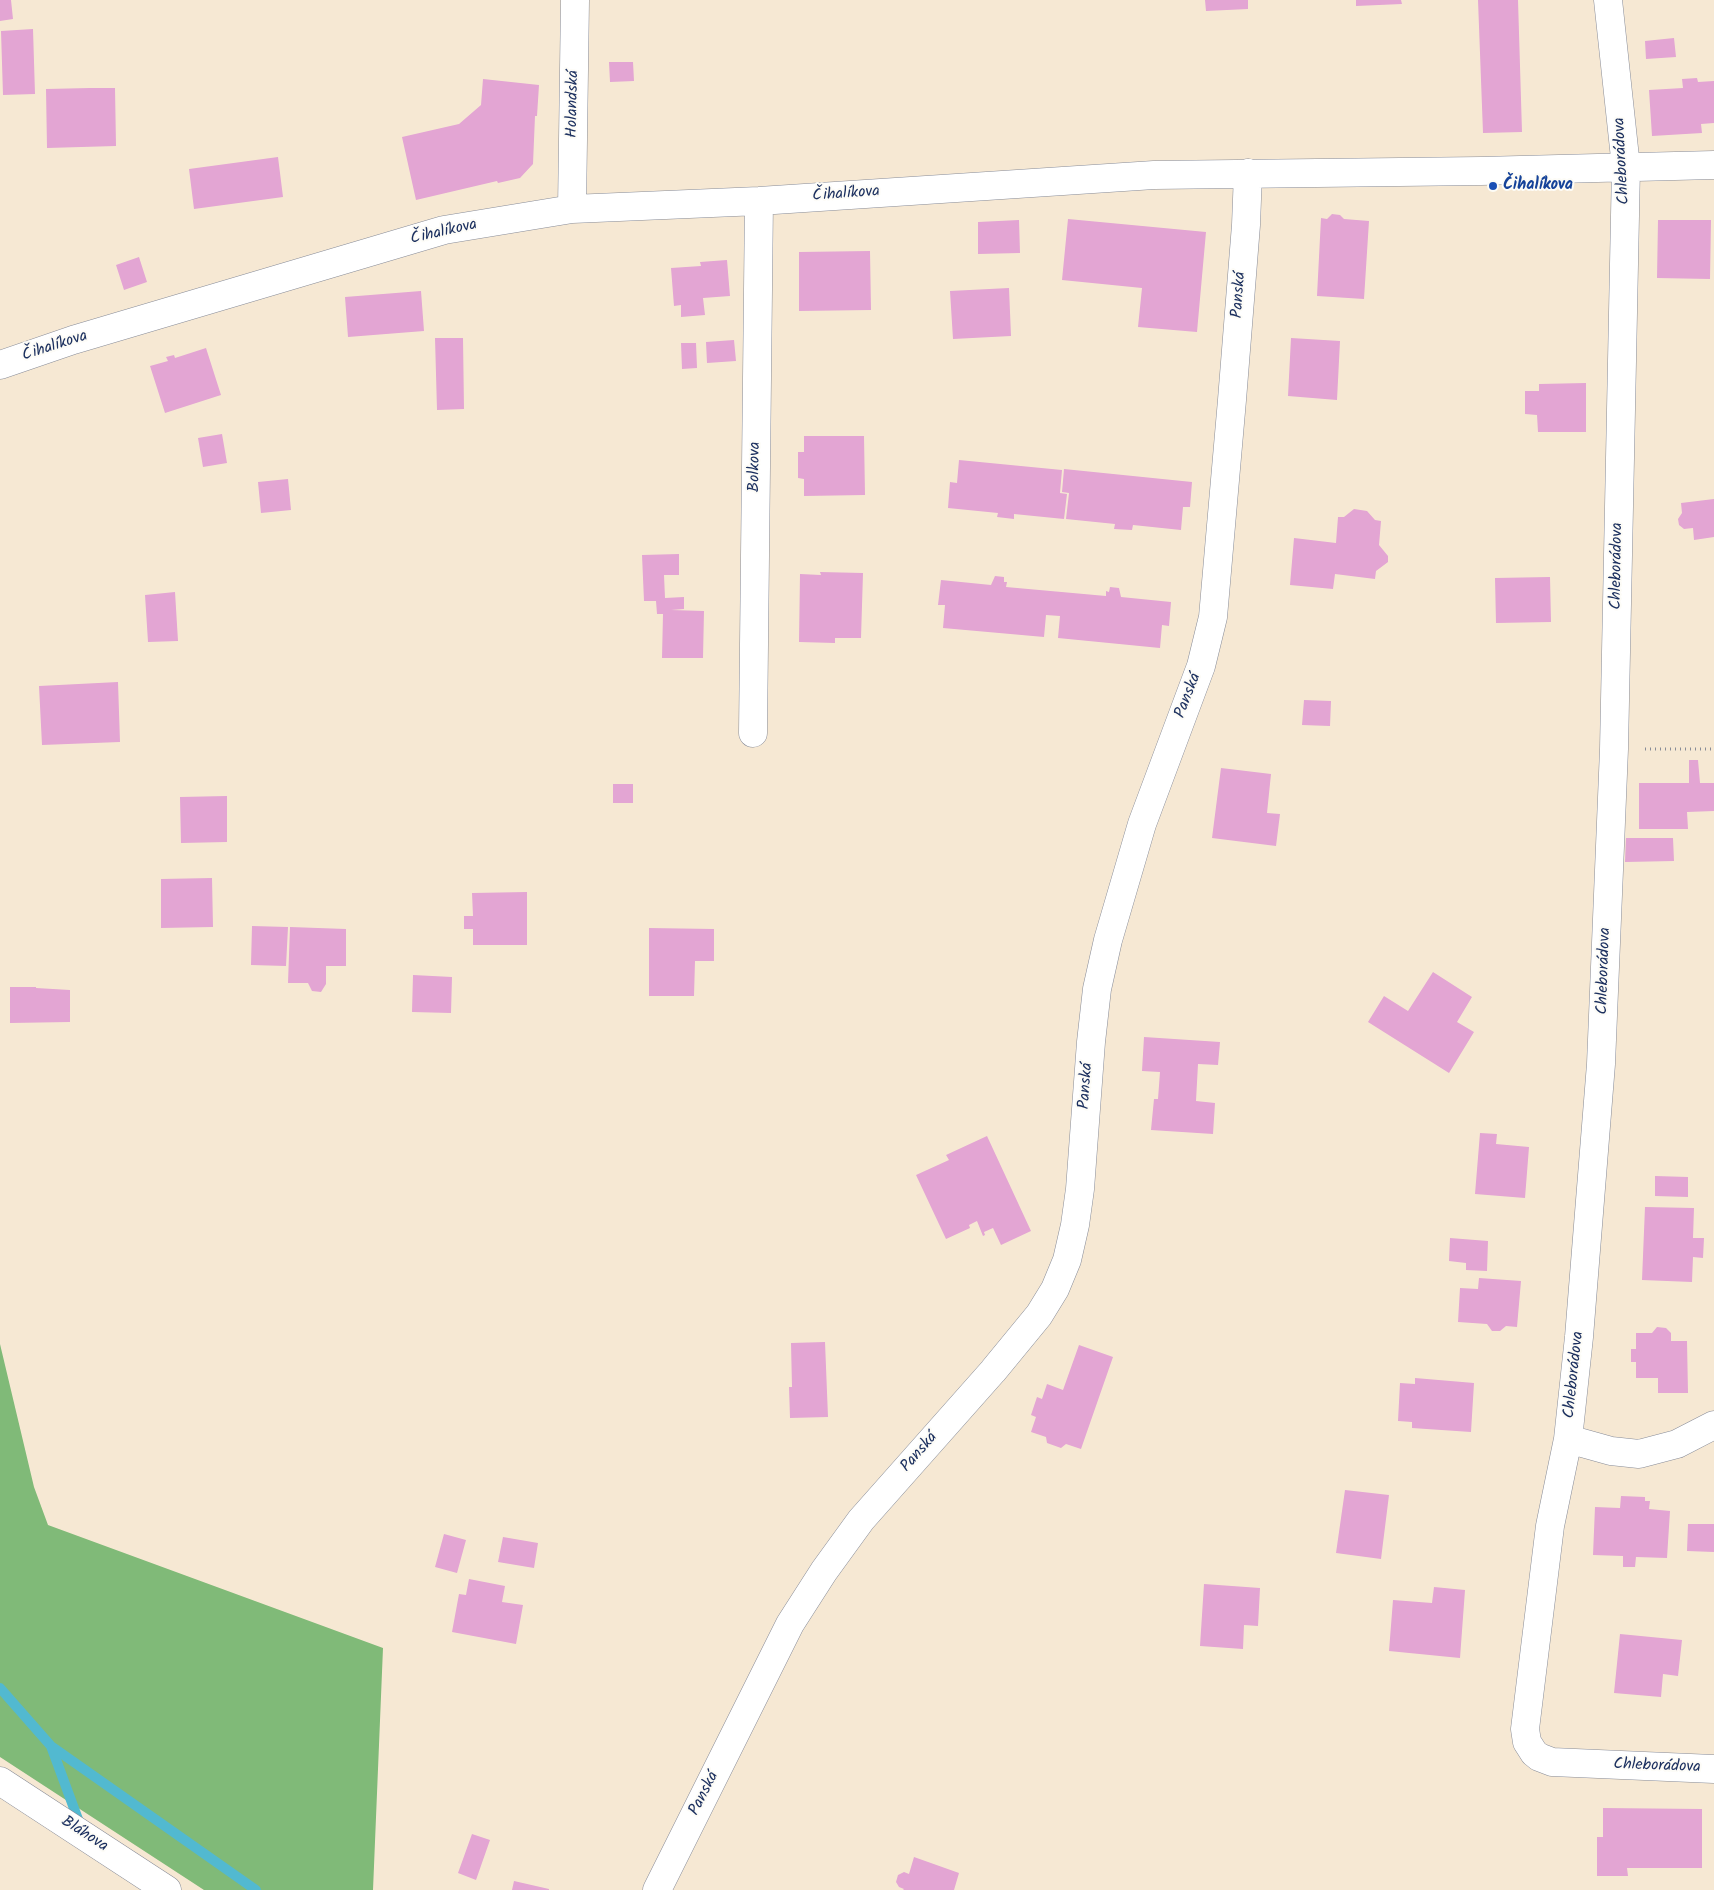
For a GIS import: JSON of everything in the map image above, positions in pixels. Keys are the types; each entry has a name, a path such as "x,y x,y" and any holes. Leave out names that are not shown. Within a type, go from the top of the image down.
{"street":[{"name":"Holandská","path":"572,209 575,0"},
{"name":"Chleborádova","path":"1608,0 1626,167 1614,749 1601,1064 1579,1337 1568,1439 1550,1526 1524,1729 1530,1747 1539,1757 1560,1764 1714,1769"},
{"name":"Čihalíkova","path":"0,365 73,340 444,230 572,209 760,201 1154,175 1481,171 1714,165"},
{"name":"Panská","path":"657,1890 790,1624 824,1571 862,1520 993,1371 1039,1315 1055,1289 1067,1260 1075,1225 1080,1188 1097,989 1108,940 1142,824 1201,666 1213,617 1237,342 1248,173"},
{"name":"Bolkova","path":"753,733 760,201"},
{"path":"1568,1439 1611,1451 1639,1454 1672,1446 1714,1425"},
{"name":"Bláhova","path":"0,1781 167,1890"}],"path":[{"path":"1614,749 1714,748"}],"green space":[{"path":"0,1344 34,1487 48,1525 383,1648 373,1890 204,1890 0,1757"}],"building":[{"path":"0,0 11,0 13,19 0,21"},
{"path":"1205,0 1248,0 1248,9 1206,11"},
{"path":"1356,0 1401,0 1402,4 1356,6"},
{"path":"1478,0 1518,0 1522,132 1483,133"},
{"path":"33,29 35,94 3,95 1,31"},
{"path":"1674,38 1676,57 1646,59 1645,41"},
{"path":"609,62 633,62 634,81 610,82"},
{"path":"1697,78 1698,82 1714,81 1714,123 1701,124 1702,133 1652,136 1649,90 1683,88 1682,79"},
{"path":"483,79 539,85 537,116 535,116 533,164 520,178 498,183 497,181 416,200 402,137 459,124 481,105"},
{"path":"115,88 116,146 47,148 46,89"},
{"path":"278,157 283,197 194,209 189,169"},
{"path":"1332,214 1340,215 1344,219 1369,221 1364,299 1317,296 1321,218 1327,219"},
{"path":"1068,219 1206,232 1197,332 1138,327 1142,288 1062,280"},
{"path":"1019,220 1020,253 978,254 978,222"},
{"path":"1658,220 1711,220 1710,279 1657,278"},
{"path":"870,251 871,310 799,311 799,252"},
{"path":"139,257 147,282 124,290 116,265"},
{"path":"727,260 730,296 703,298 705,315 681,317 681,305 674,306 671,268 701,266 700,262"},
{"path":"1009,288 1011,336 953,339 950,291"},
{"path":"421,291 424,331 348,337 345,297"},
{"path":"435,338 463,338 464,409 437,410"},
{"path":"1291,338 1340,341 1337,400 1288,396"},
{"path":"734,340 736,361 707,363 706,342"},
{"path":"681,343 696,343 697,368 682,369"},
{"path":"206,348 221,395 165,413 150,366 168,361 166,357 174,355 175,358"},
{"path":"1586,383 1586,432 1538,432 1537,415 1525,414 1525,391 1539,391 1539,384"},
{"path":"222,434 227,463 203,467 198,438"},
{"path":"804,436 864,436 865,495 804,496 804,479 798,478 798,452 804,452"},
{"path":"959,460 1062,470 1060,493 1067,494 1064,519 1014,514 1014,519 997,517 998,513 948,508 950,482 957,483"},
{"path":"1064,469 1192,482 1190,507 1183,507 1181,530 1133,525 1132,530 1114,529 1115,524 1066,519 1069,493 1062,492"},
{"path":"288,479 291,510 261,513 258,482"},
{"path":"1714,499 1714,537 1694,540 1693,528 1684,529 1679,525 1678,519 1682,513 1681,503"},
{"path":"1354,509 1367,511 1375,520 1381,521 1379,545 1388,556 1388,562 1376,571 1375,579 1335,574 1333,589 1290,585 1294,538 1336,543 1338,517 1344,517"},
{"path":"679,554 679,575 664,575 665,598 684,597 684,609 671,610 704,611 703,658 662,658 663,614 657,614 656,601 644,601 642,555"},
{"path":"820,572 863,573 861,638 835,638 835,643 799,642 800,574 821,575"},
{"path":"995,576 1004,577 1004,582 1007,582 1006,587 1106,596 1106,591 1109,592 1110,587 1119,588 1121,597 1171,602 1169,626 1162,625 1160,648 1058,638 1060,616 1046,615 1044,637 943,628 945,605 938,605 941,580 991,585"},
{"path":"1550,577 1551,622 1496,623 1495,578"},
{"path":"175,592 178,641 148,642 145,595"},
{"path":"118,682 120,742 42,745 39,686"},
{"path":"1304,700 1331,701 1330,726 1302,725"},
{"path":"1689,760 1698,760 1700,783 1714,783 1714,811 1687,812 1688,829 1639,829 1639,783 1689,783"},
{"path":"1221,768 1271,774 1267,813 1280,814 1276,846 1212,838"},
{"path":"613,784 633,784 633,803 613,803"},
{"path":"227,796 227,842 181,843 180,797"},
{"path":"1626,838 1673,838 1674,861 1625,862"},
{"path":"212,878 213,927 161,928 161,879"},
{"path":"527,892 527,945 473,945 473,929 464,929 464,916 473,916 472,893"},
{"path":"252,926 288,927 286,966 251,965"},
{"path":"290,927 346,929 346,966 326,966 326,984 321,992 312,991 308,983 288,983"},
{"path":"649,928 714,929 714,961 695,961 694,996 649,996"},
{"path":"1433,972 1472,997 1457,1022 1474,1032 1449,1073 1368,1022 1384,996 1408,1011"},
{"path":"413,975 452,977 451,1013 412,1012"},
{"path":"10,987 70,990 70,1022 10,1023"},
{"path":"1144,1037 1220,1042 1218,1065 1198,1064 1196,1101 1215,1103 1213,1134 1151,1130 1154,1099 1158,1099 1160,1072 1142,1071"},
{"path":"1480,1133 1497,1134 1496,1144 1529,1147 1525,1198 1475,1194"},
{"path":"987,1136 1031,1231 1001,1245 993,1228 984,1232 985,1235 983,1236 977,1221 969,1225 970,1228 946,1239 916,1175 949,1160 946,1155"},
{"path":"1655,1176 1688,1177 1688,1197 1655,1196"},
{"path":"1645,1207 1694,1208 1693,1238 1704,1238 1703,1258 1693,1257 1692,1282 1642,1280"},
{"path":"1450,1238 1488,1241 1487,1271 1466,1270 1466,1263 1449,1261"},
{"path":"1479,1278 1521,1281 1517,1327 1506,1326 1500,1331 1492,1331 1487,1324 1458,1322 1460,1288 1478,1289"},
{"path":"1657,1327 1666,1328 1671,1333 1671,1341 1687,1341 1688,1393 1658,1393 1658,1378 1636,1378 1636,1362 1631,1362 1631,1349 1636,1349 1636,1333 1652,1333"},
{"path":"825,1342 828,1417 790,1418 789,1387 792,1387 791,1343"},
{"path":"1079,1345 1113,1357 1081,1449 1066,1444 1061,1448 1047,1443 1046,1437 1031,1432 1036,1417 1031,1415 1037,1397 1042,1399 1047,1384 1063,1390"},
{"path":"1415,1378 1474,1383 1471,1432 1412,1428 1412,1422 1398,1421 1400,1383 1415,1384"},
{"path":"1345,1490 1389,1495 1381,1559 1336,1553"},
{"path":"1621,1496 1645,1497 1645,1501 1650,1501 1649,1509 1670,1511 1667,1558 1636,1557 1635,1567 1623,1567 1623,1556 1593,1555 1595,1507 1620,1508"},
{"path":"1688,1524 1714,1524 1714,1552 1687,1551"},
{"path":"444,1534 466,1540 457,1573 435,1567"},
{"path":"503,1537 538,1543 534,1568 498,1562"},
{"path":"469,1579 505,1586 502,1602 523,1605 516,1644 452,1632 459,1594 466,1595"},
{"path":"1204,1584 1260,1588 1258,1626 1244,1625 1243,1649 1200,1646"},
{"path":"1434,1587 1465,1590 1460,1658 1389,1651 1393,1600 1432,1603"},
{"path":"1620,1634 1682,1640 1678,1676 1663,1674 1661,1697 1614,1693"},
{"path":"1603,1808 1702,1809 1702,1868 1627,1868 1628,1876 1597,1876 1597,1837 1603,1837"},
{"path":"472,1834 490,1840 476,1880 458,1873"},
{"path":"914,1857 959,1873 954,1890 903,1890 899,1887 896,1882 898,1875 904,1872 909,1874"},
{"path":"514,1881 549,1889 549,1890 512,1890"}],"waterway":[{"path":"0,1688 51,1746 256,1890"},
{"path":"51,1746 79,1822"}],"place":[{"name":"Čihalíkova","path":"1493,186"}]}
